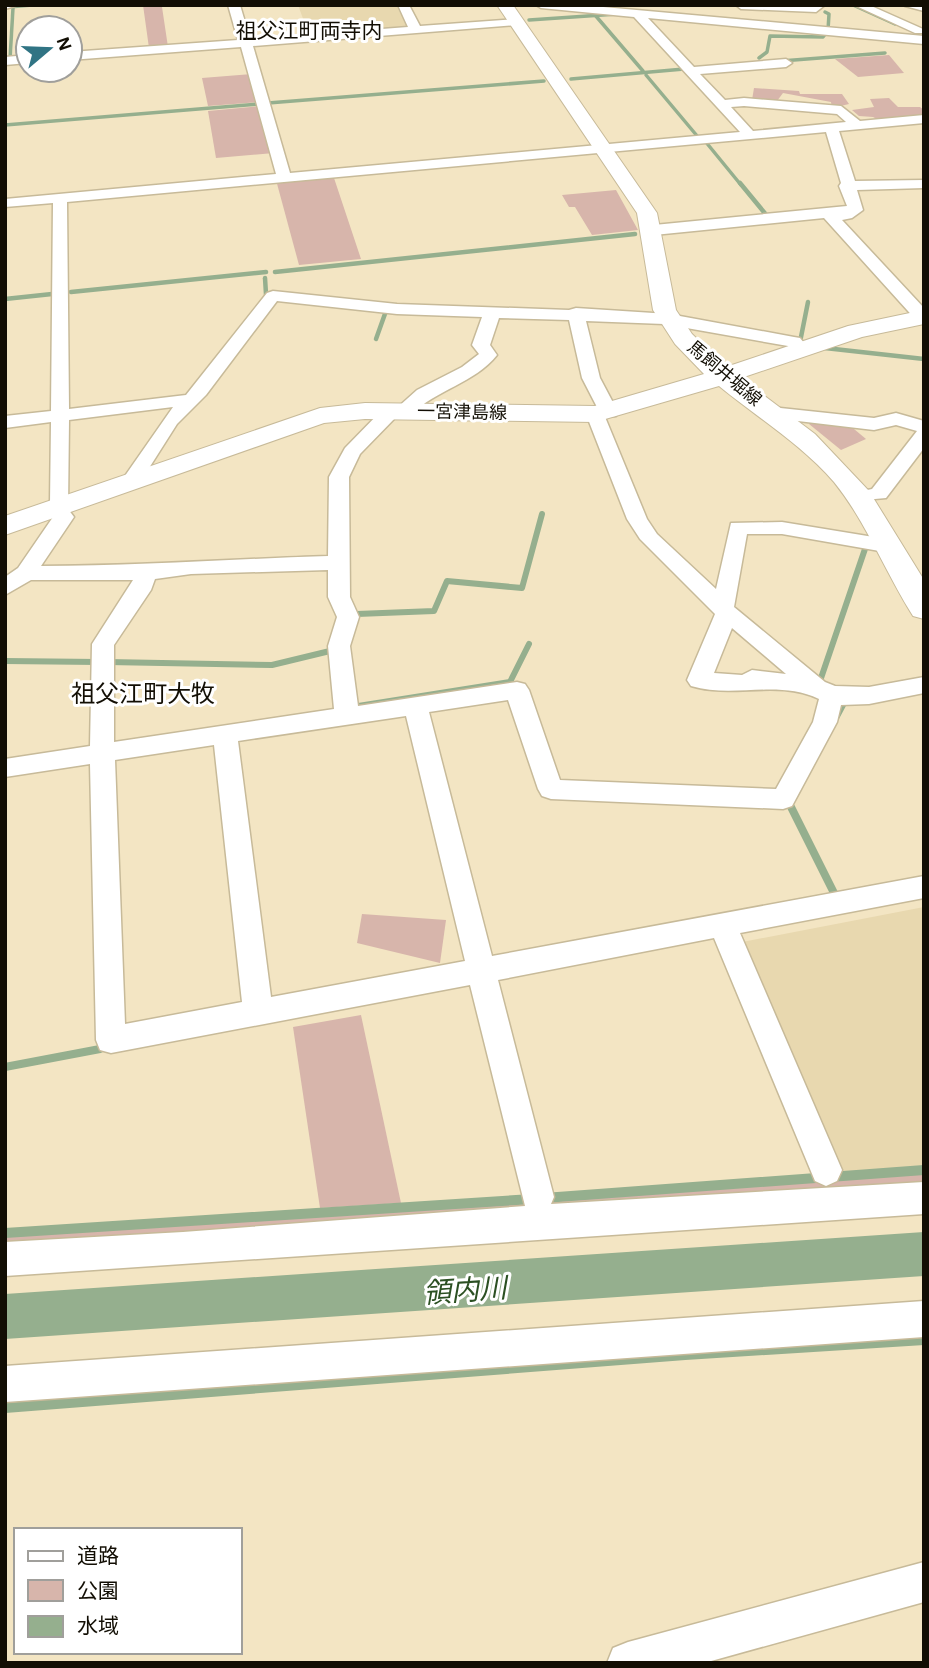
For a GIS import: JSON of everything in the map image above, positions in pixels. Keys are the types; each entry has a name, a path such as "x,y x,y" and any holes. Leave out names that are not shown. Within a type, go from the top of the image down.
{"main road":[{"name":"馬飼井堀線","path":"511,14 647,213 654,230 662,299 669,320 696,354 808,441 860,497 875,516 924,610"},
{"name":"一宮津島線","path":"5,526 320,416 339,412 398,411 602,413 882,324 923,317"}],"street":[{"path":"5,6 13,5"},
{"path":"234,5 284,178"},
{"path":"403,5 416,30"},
{"path":"541,5 730,22 923,35"},
{"path":"730,22 725,6 816,9 820,5"},
{"path":"859,5 923,35"},
{"path":"923,35 910,16 911,5 924,8"},
{"path":"84,55 416,30 511,14"},
{"path":"638,14 750,135"},
{"path":"691,71 786,63"},
{"path":"722,104 744,102 841,110 858,125"},
{"path":"5,203 924,119"},
{"path":"831,127 843,162 846,186 858,214 831,217 923,317"},
{"path":"846,186 924,184"},
{"path":"5,589 26,573 45,540 64,517 58,507 60,198"},
{"path":"654,230 856,210"},
{"path":"130,483 170,421 200,391 273,296 271,274"},
{"path":"273,296 397,309 576,313 669,320 794,342 800,349"},
{"path":"347,716 339,646 348,617 340,597 339,477 352,452 398,411 435,385 477,367 488,355 481,345 492,313"},
{"path":"5,768 517,690 551,789 685,797 783,799 825,722 824,692 725,611 650,539 637,519 602,413 576,313"},
{"path":"5,422 189,400"},
{"path":"771,413 874,424 896,419 924,428"},
{"path":"860,497 879,494 924,435"},
{"path":"891,546 782,528 738,528 725,611 699,680 748,684 752,678 848,698 924,685"},
{"path":"26,573 146,573 204,566 340,563"},
{"path":"146,573 140,590 103,644 102,753 111,1040 924,887"},
{"path":"415,705 538,1197"},
{"path":"225,734 258,1012"},
{"path":"723,925 826,1170"},
{"path":"5,1259 183,1249 450,1227 924,1199"},
{"path":"5,1384 924,1319"},
{"path":"628,1663 924,1582"}],"shaded area":[{"path":"298,5 400,5 411,27 333,35 328,22 305,24"},
{"path":"924,907 924,1167 836,1173 737,943"}],"green space":[{"path":"143,5 188,5 162,7 168,47 149,48"},
{"path":"889,55 904,73 858,77 835,59"},
{"path":"252,74 260,102 208,106 202,78"},
{"path":"754,88 799,91 800,94 842,94 849,104 832,108 831,102 783,93 777,101 752,100"},
{"path":"889,98 898,107 920,107 924,110 924,117 879,120 859,116 852,110 874,107 870,99"},
{"path":"262,106 274,153 216,158 208,111"},
{"path":"333,175 361,259 299,265 276,180"},
{"path":"616,190 638,230 592,235 575,207 569,207 562,195"},
{"path":"814,418 848,424 866,439 841,450 809,424"},
{"path":"362,914 446,920 440,963 357,943"},
{"path":"361,1015 401,1203 320,1208 293,1027"},
{"path":"924,1173 924,1189 5,1248 5,1235"}],"water":[{"name":"領内川","path":"924,1232 924,1276 5,1339 5,1294"}],"waterway":[{"path":"9,7 32,5"},
{"path":"853,5 895,24"},
{"path":"10,59 13,8"},
{"path":"825,12 829,14 828,30"},
{"path":"595,15 617,14"},
{"path":"529,20 595,15"},
{"path":"595,15 643,71"},
{"path":"759,58 767,52 770,36 823,37 827,32"},
{"path":"781,61 885,53"},
{"path":"571,79 684,69"},
{"path":"646,75 698,137"},
{"path":"268,103 544,81"},
{"path":"5,125 260,104"},
{"path":"705,141 741,185"},
{"path":"740,183 768,217"},
{"path":"275,272 635,234"},
{"path":"71,292 266,272"},
{"path":"265,278 266,294"},
{"path":"5,299 52,294"},
{"path":"800,342 808,302"},
{"path":"376,339 386,311"},
{"path":"825,348 924,359"},
{"path":"355,621 357,614 434,611 447,581 522,588 542,514"},
{"path":"820,681 866,546"},
{"path":"352,703 352,707 510,682 529,644"},
{"path":"108,662 272,665 334,650"},
{"path":"5,661 98,662"},
{"path":"835,720 843,705"},
{"path":"791,807 836,897"},
{"path":"5,1067 100,1049"},
{"path":"544,1198 924,1170"},
{"path":"5,1233 532,1199"},
{"path":"5,1408 685,1355 924,1340"}],"district":[{"name":"祖父江町両寺内","path":"309,31"},
{"name":"祖父江町大牧","path":"143,695"}]}
